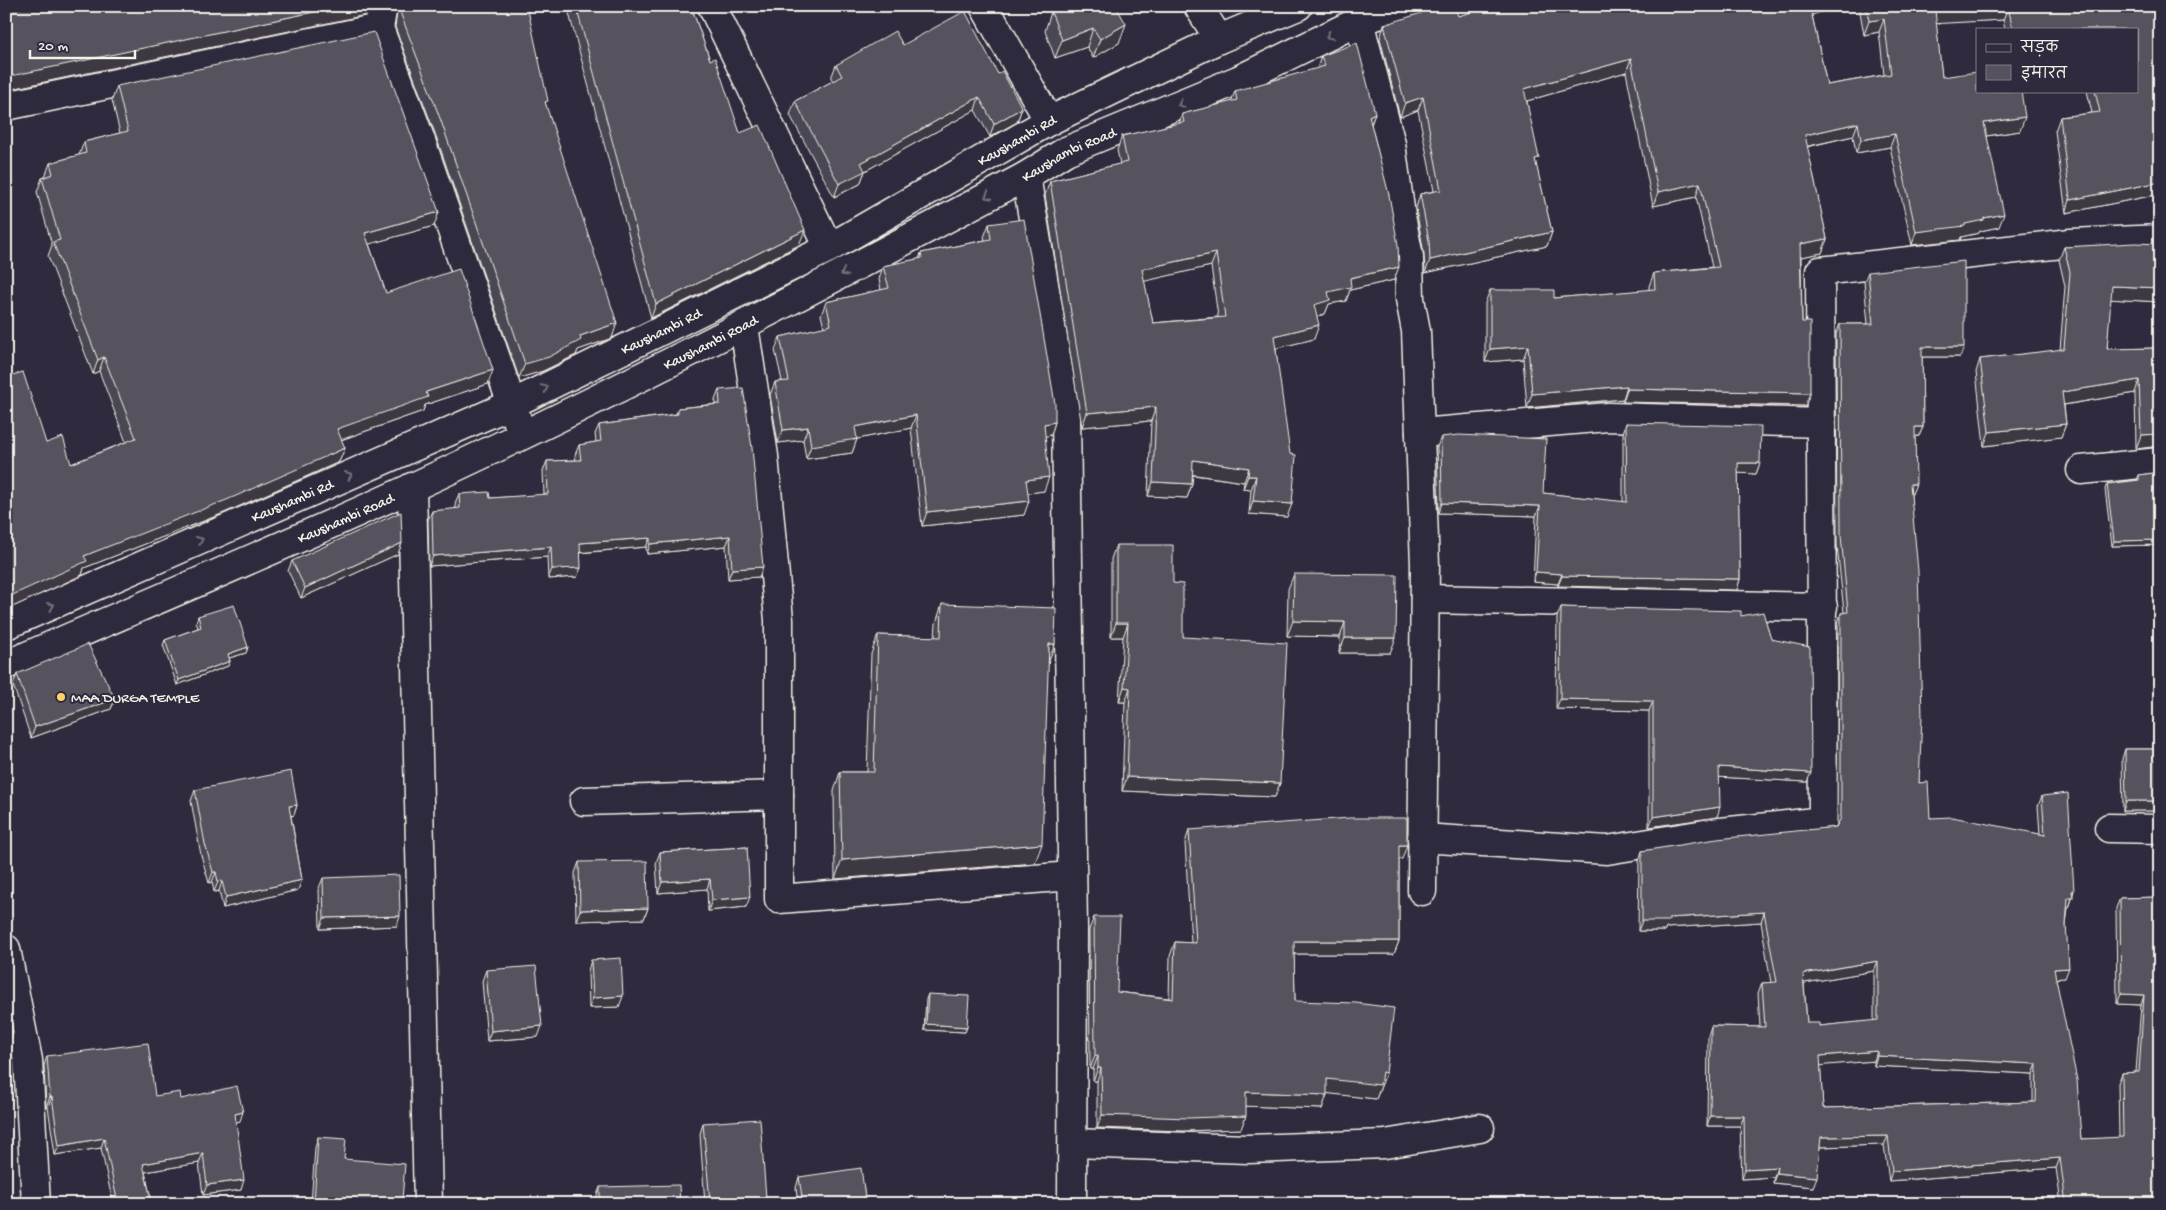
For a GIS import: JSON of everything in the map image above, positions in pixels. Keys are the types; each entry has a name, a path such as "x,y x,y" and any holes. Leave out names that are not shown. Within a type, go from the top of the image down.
{"street":[{"path":"6,10 20,6"},
{"path":"712,6 829,248"},
{"path":"984,6 1049,121"},
{"path":"1198,6 1219,39"},
{"name":"Kaushambi Rd","path":"6,625 512,404 829,248 1049,121 1219,39 1298,6"},
{"name":"Kaushambi Road","path":"6,665 412,487 522,434 744,326 1026,176 1066,151 1238,80 1359,22 1407,6"},
{"path":"6,106 381,17 522,434"},
{"path":"1359,22 1391,144 1409,257 1410,299 1416,331 1425,599 1422,891"},
{"path":"1026,176 1066,416 1072,876 1072,1204"},
{"path":"1422,838 1607,850 1711,833 1823,822 1820,271 2071,243 2160,238"},
{"path":"744,326 764,456 778,620 779,899 1072,876"},
{"path":"1420,433 1608,417 1822,424"},
{"path":"2081,470 2160,462"},
{"path":"412,487 428,1204"},
{"path":"1425,599 1823,606"},
{"path":"584,801 779,796"},
{"path":"2109,828 2160,829"},
{"path":"6,949 28,1060 36,1204"},
{"path":"1072,1143 1248,1149 1385,1144 1480,1128"}],"building":[{"path":"26,6 342,6 6,77 6,10 15,10"},
{"path":"401,6 527,6 548,101 545,102 617,323 580,336 581,340 549,357 525,364 441,121 400,12"},
{"path":"576,6 691,6 710,60 715,58 740,133 760,125 805,230 656,304"},
{"path":"1066,6 1116,6 1126,24 1100,39 1093,28 1062,40 1051,12"},
{"path":"1443,6 1455,6 1458,16 1492,6 1810,6 1827,85 1891,74 1884,19 1869,21 1866,6 2160,6 2160,182 2070,200 2060,117 2100,112 2095,92 2138,92 2138,28 2013,28 2008,7 1935,10 1942,77 1976,72 1976,92 2021,92 2025,117 1984,123 2004,214 1984,218 1984,220 1965,224 1965,226 1916,232 1895,134 1861,140 1858,123 1805,135 1827,239 1800,244 1802,322 1810,322 1810,393 1627,389 1627,386 1532,394 1528,346 1490,349 1490,290 1554,290 1554,298 1655,289 1654,273 1719,267 1700,183 1658,192 1631,59 1524,89 1539,158 1535,159 1552,232 1430,260 1429,241 1420,194 1441,190 1423,97 1405,103 1384,25"},
{"path":"965,11 998,74 1002,71 1022,108 994,124 979,97 861,163 865,171 839,184 795,101 842,76 836,65 895,31 903,45"},
{"path":"374,32 439,212 365,233 386,293 459,269 493,370 426,392 428,397 337,429 345,448 229,499 84,556 87,561 6,598 6,377 23,372 46,443 63,437 71,464 136,438 104,357 98,360 53,242 60,240 42,178 53,174 50,163 86,153 84,142 128,131 117,86"},
{"path":"1357,43 1375,113 1369,116 1389,195 1398,245 1399,267 1350,278 1351,287 1328,292 1330,300 1314,305 1319,325 1274,336 1290,454 1296,455 1292,504 1253,501 1256,476 1248,476 1249,468 1193,460 1192,484 1153,482 1156,407 1087,413 1050,181 1127,162 1122,136 1184,122 1182,114 1237,100 1235,91 1325,66 1321,56","holes":["1216,253 1225,317 1153,323 1142,269"]},
{"path":"1024,219 1055,404 1055,422 1044,424 1049,477 1026,480 1029,501 927,512 916,415 855,427 857,439 811,446 808,427 783,430 775,382 789,381 780,337 831,325 826,302 889,288 883,266 922,258 921,253 991,239 989,224"},
{"path":"2135,243 2160,244 2160,288 2112,286 2107,349 2160,348 2160,434 2141,435 2139,380 2062,392 2066,424 1989,432 1980,359 2064,349 2070,272 2064,247"},
{"path":"1964,261 1964,347 1922,347 1923,427 1915,427 1916,484 1910,484 1918,571 1922,716 1919,783 1928,782 1930,818 1952,817 2045,835 2042,796 2068,793 2074,891 2072,891 2073,898 2068,898 2066,925 2069,968 2054,969 2077,1080 2081,1139 2123,1137 2122,1073 2139,1072 2144,995 2121,994 2120,898 2160,897 2160,1204 2066,1204 2060,1158 1892,1171 1888,1136 1821,1137 1817,1177 1776,1173 1777,1167 1745,1169 1744,1116 1710,1116 1711,1026 1765,1027 1762,983 1777,982 1764,912 1669,918 1669,921 1642,921 1642,851 1717,839 1836,827 1841,818 1841,613 1848,612 1841,535 1840,324 1873,324 1868,272","holes":["1878,961 1878,1020 1819,1026 1819,1023 1807,1023 1803,974","1877,1051 1877,1056 2037,1064 2036,1102 1823,1108 1820,1056"]},
{"path":"743,388 752,448 763,567 732,569 730,536 650,544 650,538 580,543 581,568 552,569 551,547 433,556 432,511 460,508 459,494 489,492 490,498 548,494 547,461 581,460 579,445 601,441 599,425 678,414 678,408 720,404 719,390"},
{"path":"1626,423 1761,426 1760,463 1738,463 1740,579 1562,576 1562,574 1536,572 1540,506 1442,503 1441,437 1459,435 1546,439 1543,493 1627,502"},
{"path":"2160,472 2160,540 2114,541 2107,484 2139,480 2139,475"},
{"path":"401,512 402,543 305,588 292,561"},
{"path":"1116,545 1173,545 1173,583 1183,584 1183,637 1287,643 1280,783 1127,777 1130,688 1124,687 1128,623 1116,623"},
{"path":"1294,574 1397,575 1396,638 1345,638 1345,622 1293,621"},
{"path":"942,604 1056,608 1055,644 1049,644 1042,844 842,860 840,772 874,772 878,635 941,637"},
{"path":"234,605 248,647 228,654 230,661 179,680 165,640 201,627 198,616"},
{"path":"1561,607 1741,611 1741,616 1763,612 1771,639 1810,647 1811,773 1719,767 1720,807 1653,817 1653,701 1560,699"},
{"name":"MAA DURGA TEMPLE","path":"88,644 115,699 35,727 17,674"},
{"path":"2125,749 2160,749 2160,801 2126,801"},
{"path":"291,771 297,805 289,806 302,880 226,897 222,881 218,882 216,872 213,872 205,844 195,790"},
{"path":"1350,818 1407,818 1407,845 1399,845 1399,941 1294,941 1295,1001 1356,1003 1394,1008 1386,1073 1382,1072 1380,1085 1327,1079 1327,1095 1246,1092 1246,1116 1188,1118 1102,1115 1101,1068 1098,1068 1098,1056 1095,1056 1094,917 1120,917 1117,992 1173,999 1175,942 1196,943 1189,830"},
{"path":"747,847 750,897 712,900 710,879 662,882 660,852"},
{"path":"647,861 648,908 580,910 579,862"},
{"path":"399,875 400,916 324,918 323,878"},
{"path":"621,958 623,996 593,998 591,960"},
{"path":"536,966 542,1026 491,1031 486,970"},
{"path":"928,994 969,996 967,1027 926,1024"},
{"path":"6,996 13,1032 6,1034"},
{"path":"148,1043 155,1096 180,1092 181,1099 237,1086 243,1112 235,1114 244,1180 207,1185 203,1153 143,1164 152,1204 118,1204 104,1138 59,1146 52,1097 50,1097 47,1056"},
{"path":"760,1119 766,1198 710,1202 703,1123"},
{"path":"318,1137 346,1139 344,1159 405,1164 402,1200 411,1201 411,1204 314,1204"},
{"path":"861,1168 866,1204 803,1204 799,1177"},
{"path":"679,1185 680,1204 591,1204 591,1200 600,1200 600,1187"}],"place":[{"name":"MAA DURGA TEMPLE","path":"61,697"}]}
